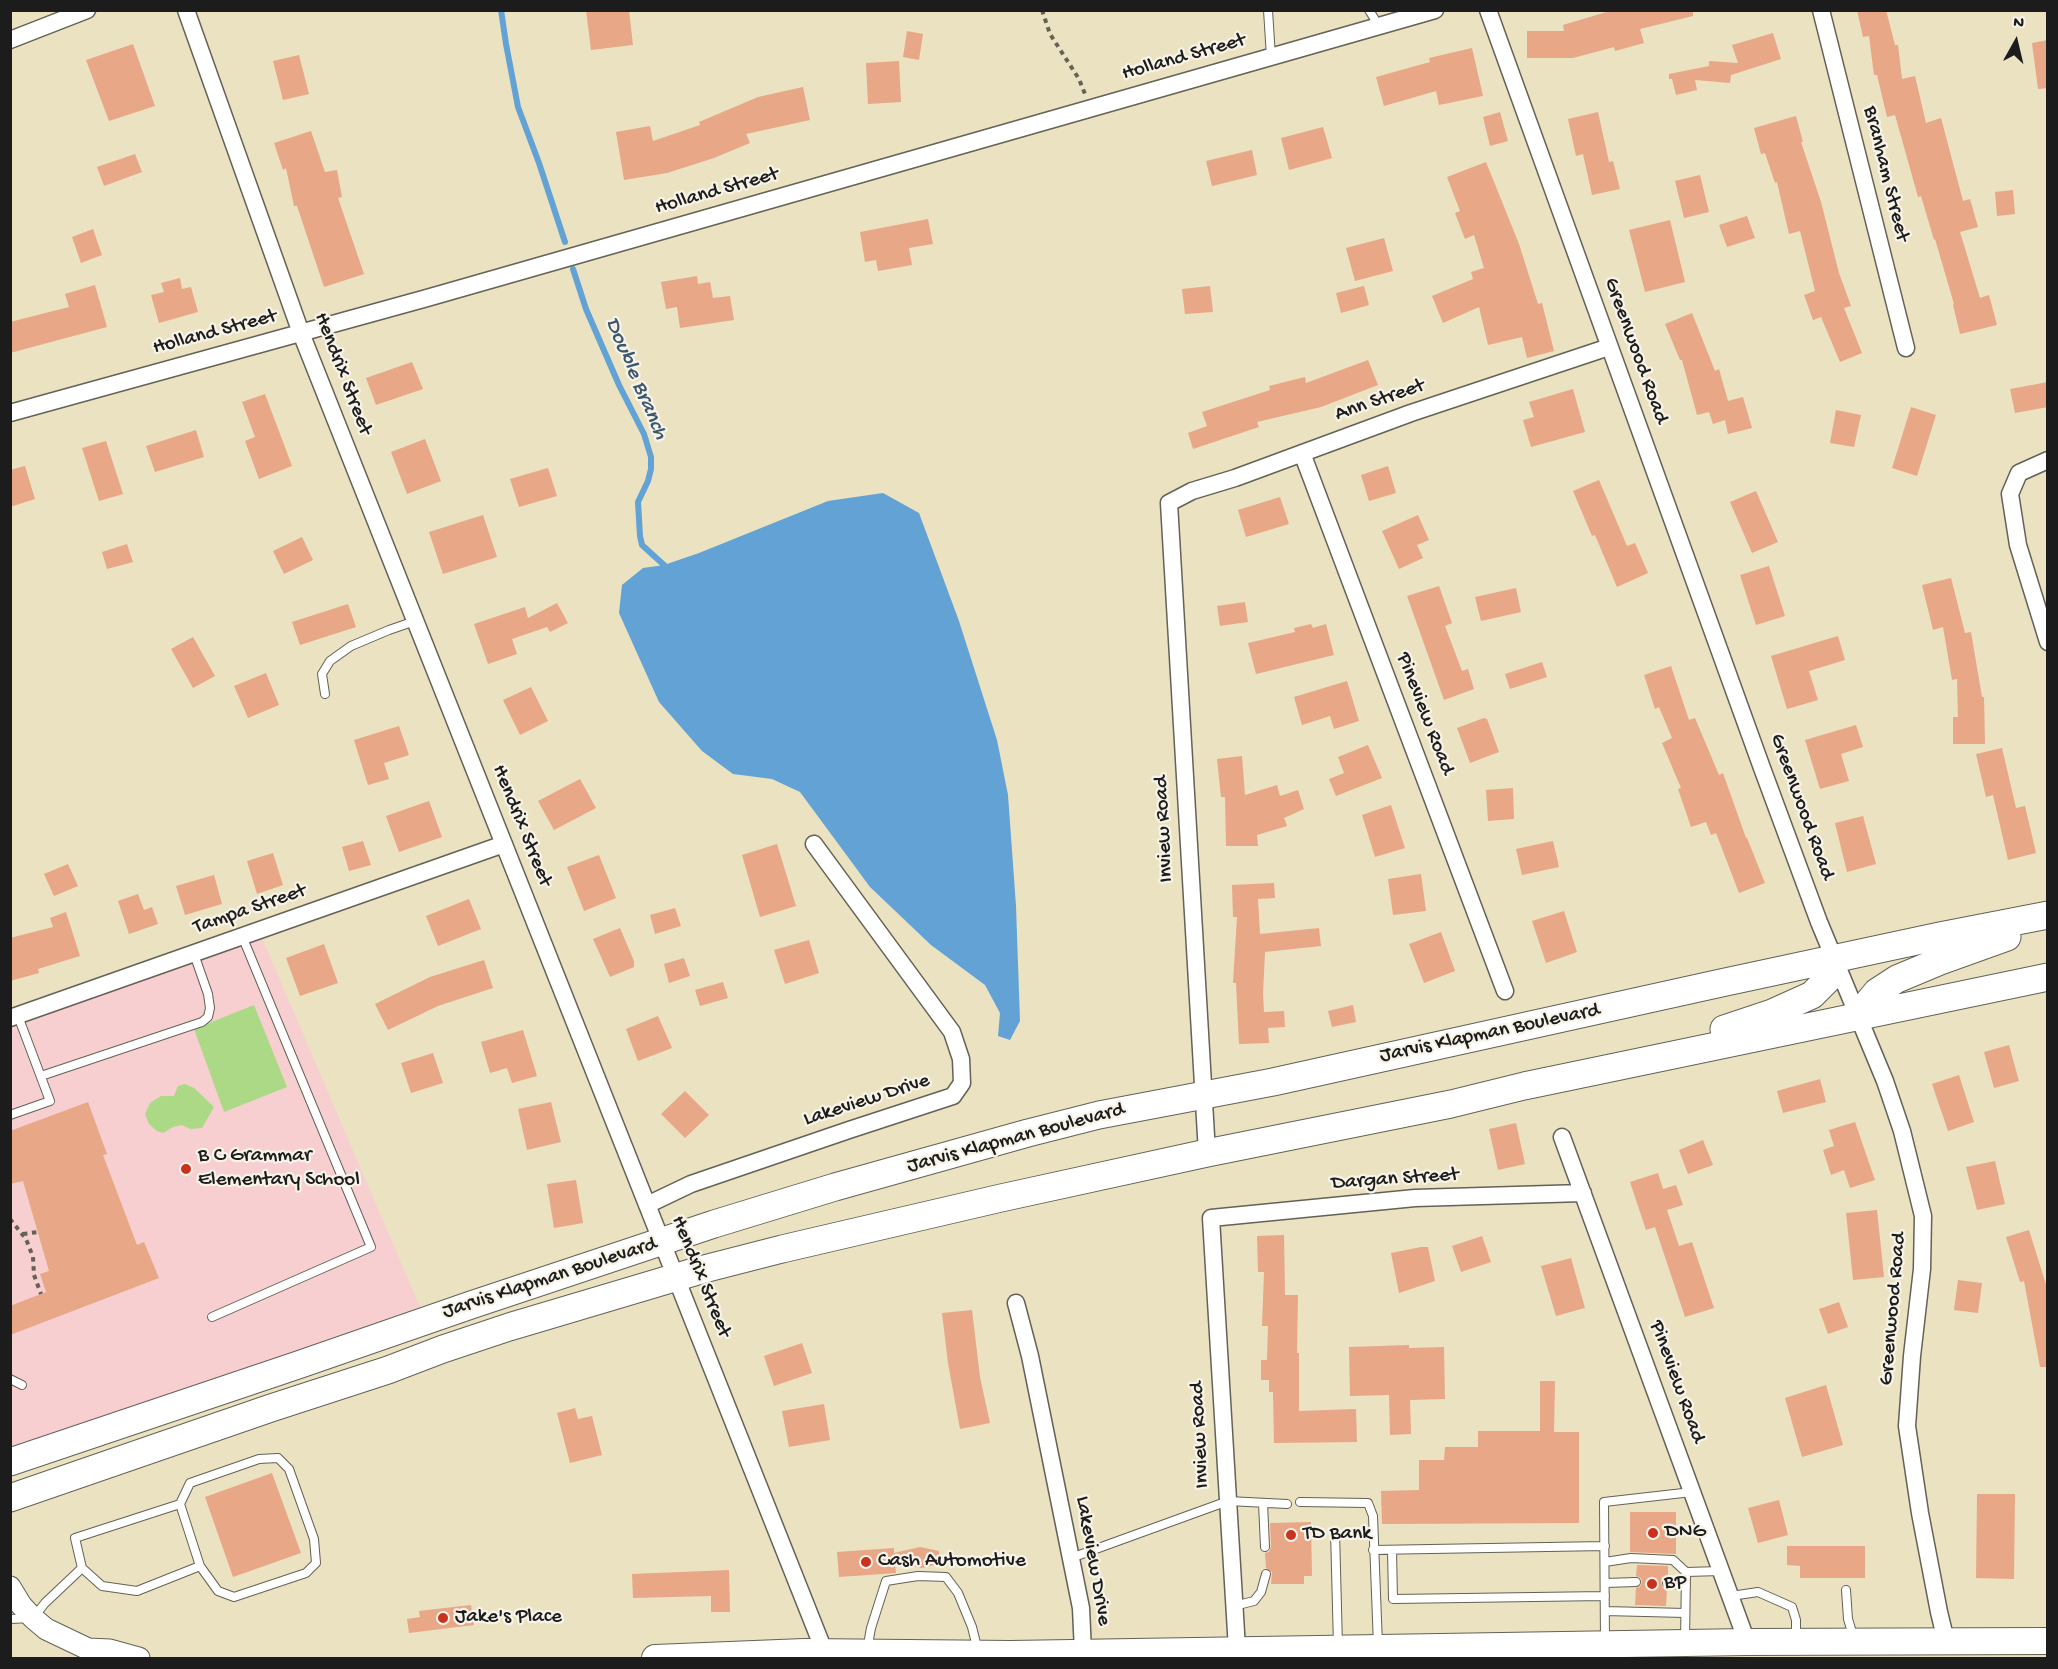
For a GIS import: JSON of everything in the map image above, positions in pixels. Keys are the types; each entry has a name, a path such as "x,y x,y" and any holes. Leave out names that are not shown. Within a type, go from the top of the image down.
{"highway":[{"name":"Jarvis Klapman Boulevard","path":"10,1462 662,1242 824,1191 1028,1132 2048,915"},
{"path":"1857,1016 1877,992 1897,979 2048,922"},
{"path":"1618,1066 1772,1013 1812,995 1827,980 1834,959"},
{"name":"Jarvis Klapman Boulevard","path":"10,1498 388,1370 487,1334 676,1277 782,1248 1207,1153 1450,1104 1618,1066 2048,977"}],"main road":[{"path":"656,1659 825,1653 1068,1654 1237,1649 1278,1655 1338,1649 1453,1653 1685,1643 1747,1642 1784,1647 1846,1647 1946,1641 2048,1641"}],"street":[{"path":"11,35 87,10"},
{"name":"Hendrix Street","path":"186,10 301,333 825,1653"},
{"name":"Holland Street","path":"10,413 301,333 1435,10"},
{"name":"Greenwood Road","path":"1488,10 1762,768 1834,959 1885,1081 1902,1131 1923,1216 1922,1269 1907,1426 1920,1513 1946,1641"},
{"name":"Branham Street","path":"1821,10 1906,348"},
{"name":"Ann Street","path":"1169,503 1192,491 1235,478 1412,413 1609,347"},
{"name":"Pineview Road","path":"1302,453 1505,991"},
{"path":"2048,460 2019,473 2010,494 2018,546 2048,642"},
{"name":"Inview Road","path":"1169,503 1207,1153"},
{"name":"Lakeview Drive","path":"647,1204 691,1184 953,1096 962,1083 961,1059 952,1032 814,843"},
{"name":"Tampa Street","path":"14,1017 504,844"},
{"name":"Pineview Road","path":"1562,1137 1747,1642"},
{"name":"Dargan Street","path":"1211,1218 1415,1198 1583,1193"},
{"name":"Inview Road","path":"1211,1218 1237,1649"},
{"name":"Lakeview Drive","path":"1016,1304 1030,1356 1081,1608 1068,1654"},
{"path":"10,1587 21,1605 46,1629 94,1654 110,1650 140,1659"}],"lane":[{"path":"1268,10 1270,57"},
{"path":"1369,10 1379,26"},
{"path":"325,694 322,674 330,661 351,646 416,621"},
{"path":"212,1317 371,1247 242,936"},
{"path":"41,1076 202,1022 208,1017 210,1008 208,994 194,954"},
{"path":"10,1115 50,1101 14,1017"},
{"path":"10,1379 22,1385"},
{"path":"278,1458 289,1469 314,1539 316,1563 306,1573 234,1597 218,1591 200,1566 180,1504 190,1483 259,1460 278,1458"},
{"path":"1605,1645 1605,1502 1692,1492"},
{"path":"1071,1558 1228,1502 1287,1504"},
{"path":"1300,1502 1368,1503 1373,1516 1378,1649"},
{"path":"1263,1503 1265,1547"},
{"path":"180,1504 75,1538 82,1568 102,1586 137,1591 200,1566"},
{"path":"1335,1531 1338,1649"},
{"path":"1373,1550 1605,1546"},
{"path":"1392,1550 1393,1599 1605,1596"},
{"path":"1605,1562 1631,1558 1673,1560 1686,1572 1721,1571"},
{"path":"10,1619 33,1618 45,1603 82,1568"},
{"path":"1685,1643 1686,1572"},
{"path":"1234,1606 1254,1601 1261,1592 1266,1574"},
{"path":"867,1654 871,1628 886,1581 918,1576 946,1576 957,1593 972,1627 979,1654"},
{"path":"1605,1583 1636,1582"},
{"path":"1667,1583 1686,1586"},
{"path":"1846,1590 1848,1619 1846,1647"},
{"path":"1731,1596 1758,1592 1792,1607 1796,1620 1784,1647"},
{"path":"1605,1611 1685,1613"}],"path":[{"path":"1042,10 1050,34 1079,79 1090,109"},
{"path":"10,1219 23,1234 33,1257 34,1275 41,1294"},
{"path":"23,1234 38,1232"}],"shaded area":[{"name":"B C Grammar Elementary School","path":"259,931 426,1321 11,1464 10,1018"}],"green space":[{"path":"254,1005 287,1087 224,1112 194,1029"},
{"path":"185,1084 194,1088 214,1107 202,1128 190,1129 182,1125 163,1133 157,1131 149,1124 145,1114 150,1103 161,1096 174,1096 178,1086"}],"water":[{"path":"883,493 919,513 959,621 997,740 1008,795 1016,906 1020,1021 1010,1040 998,1036 1000,1013 985,985 931,945 870,887 800,792 772,779 733,774 702,751 659,702 619,613 622,585 643,568 664,565 699,553 828,501"}],"building":[{"path":"586,10 629,10 633,45 591,50"},
{"path":"1613,10 1693,10 1693,16 1640,29 1644,43 1615,51 1614,47 1573,58 1527,58 1527,31 1564,31 1563,25"},
{"path":"1857,10 1886,10 1895,45 1898,45 1902,79 1915,76 1926,123 1941,118 1963,201 1970,199 1978,227 1960,232 1980,298 1989,295 1997,325 1960,334 1954,304 1935,239 1921,196 1918,197 1895,115 1887,117 1877,75 1874,75 1869,36 1863,37"},
{"path":"907,31 923,34 919,60 903,57"},
{"path":"1773,33 1781,59 1731,75 1730,83 1695,80 1697,90 1676,95 1669,74 1709,66 1709,61 1738,63 1732,45"},
{"path":"2048,40 2048,88 2038,89 2032,43"},
{"path":"133,44 155,106 109,121 86,60"},
{"path":"1472,48 1483,96 1439,105 1436,91 1384,106 1376,77 1430,62 1429,58"},
{"path":"299,55 309,94 283,100 273,61"},
{"path":"899,61 901,102 868,104 866,63"},
{"path":"803,87 810,120 746,134 750,143 714,158 667,173 624,180 616,132 650,126 653,141 700,125 699,122 758,97"},
{"path":"1500,112 1508,141 1490,146 1483,117"},
{"path":"1598,112 1609,162 1613,161 1620,189 1592,195 1583,154 1576,156 1568,119"},
{"path":"1796,116 1803,142 1801,142 1821,202 1839,273 1851,306 1844,308 1862,353 1840,362 1821,317 1813,320 1804,295 1815,291 1800,231 1789,234 1777,182 1775,183 1765,153 1761,154 1754,128"},
{"path":"1323,127 1332,158 1289,170 1281,138"},
{"path":"311,131 325,172 337,170 342,197 338,198 364,274 324,287 297,206 294,206 286,168 283,170 274,143"},
{"path":"1252,150 1257,175 1212,186 1206,161"},
{"path":"135,154 142,172 104,186 97,167"},
{"path":"1486,162 1519,244 1538,304 1542,303 1554,351 1527,358 1522,337 1488,345 1479,307 1443,323 1432,296 1473,279 1471,272 1484,268 1474,235 1465,239 1455,213 1460,211 1447,177"},
{"path":"1700,175 1709,212 1684,218 1675,181"},
{"path":"2013,190 2015,214 1997,216 1995,192"},
{"path":"1747,216 1755,238 1727,247 1719,225"},
{"path":"928,219 933,244 909,248 912,265 878,271 876,260 865,262 860,232"},
{"path":"1670,220 1685,282 1645,292 1629,230"},
{"path":"93,229 102,255 81,263 72,237"},
{"path":"1384,238 1393,271 1355,281 1346,248"},
{"path":"697,276 698,284 710,282 713,298 730,296 734,320 680,328 677,307 666,309 661,282"},
{"path":"180,278 182,289 191,287 198,312 159,323 151,295 164,292 161,283"},
{"path":"95,285 107,327 10,353 10,322 69,307 65,294"},
{"path":"1210,286 1213,312 1185,314 1182,289"},
{"path":"1364,286 1369,305 1341,313 1336,293"},
{"path":"1692,313 1715,371 1719,369 1728,401 1743,397 1752,428 1728,434 1725,420 1713,424 1709,412 1697,415 1682,360 1680,360 1665,324"},
{"path":"1368,360 1378,385 1321,407 1257,422 1259,427 1193,449 1188,433 1207,426 1202,412 1270,390 1269,386 1305,377 1306,383"},
{"path":"412,362 423,389 376,405 366,378"},
{"path":"2048,382 2048,407 2015,413 2010,389"},
{"path":"1573,389 1585,432 1531,447 1523,420 1534,417 1529,402"},
{"path":"265,394 292,466 259,479 245,441 255,437 242,402"},
{"path":"1911,407 1936,415 1917,476 1892,468"},
{"path":"1836,410 1861,415 1854,447 1830,443"},
{"path":"196,430 204,457 155,472 146,446"},
{"path":"425,439 441,481 407,494 391,452"},
{"path":"106,441 123,494 99,501 82,448"},
{"path":"25,466 35,499 10,507 10,470"},
{"path":"1388,466 1396,493 1369,501 1361,475"},
{"path":"548,468 557,496 519,507 510,479"},
{"path":"1599,480 1627,546 1635,543 1648,573 1617,587 1573,491"},
{"path":"1756,491 1778,542 1752,553 1730,502"},
{"path":"1280,497 1289,524 1246,537 1238,510"},
{"path":"483,515 497,557 443,574 429,532"},
{"path":"1418,515 1429,540 1417,545 1423,558 1399,569 1382,531"},
{"path":"302,537 313,560 284,574 273,551"},
{"path":"127,544 133,562 107,569 102,552"},
{"path":"1769,566 1785,616 1756,625 1740,575"},
{"path":"1951,578 1965,633 1971,632 1982,697 1984,697 1985,744 1953,744 1953,717 1958,717 1957,679 1952,680 1943,627 1933,630 1922,585"},
{"path":"1439,586 1452,623 1445,626 1462,671 1468,669 1474,689 1444,700 1407,596"},
{"path":"1516,588 1521,612 1481,621 1475,597"},
{"path":"1245,602 1248,622 1220,626 1217,606"},
{"path":"557,603 568,623 550,632 547,627 512,639 517,654 488,664 474,624 525,607 528,618"},
{"path":"348,604 356,627 300,645 292,622"},
{"path":"1311,624 1313,628 1326,624 1334,655 1256,674 1248,643 1295,632 1294,628"},
{"path":"1838,636 1845,660 1809,671 1818,700 1787,709 1771,656"},
{"path":"193,637 215,676 193,688 171,649"},
{"path":"1542,662 1547,677 1510,689 1505,674"},
{"path":"1671,666 1689,720 1695,718 1719,775 1723,773 1765,883 1739,893 1716,833 1711,835 1706,822 1691,827 1678,789 1681,788 1662,743 1672,738 1659,707 1655,709 1644,675"},
{"path":"266,673 279,705 248,718 234,686"},
{"path":"1347,681 1359,721 1334,729 1330,716 1302,725 1294,697"},
{"path":"531,687 548,721 520,735 503,700"},
{"path":"1484,718 1487,719 1499,752 1470,763 1457,728"},
{"path":"1856,725 1863,747 1841,754 1849,781 1820,789 1805,740"},
{"path":"399,726 409,755 384,763 389,779 368,785 354,740"},
{"path":"1368,745 1382,778 1336,796 1329,779 1344,773 1338,757"},
{"path":"2002,748 2016,808 2025,806 2036,853 2008,860 1993,795 1986,797 1976,754"},
{"path":"1242,756 1245,795 1277,785 1280,796 1298,790 1304,809 1284,818 1287,826 1257,835 1258,846 1226,846 1225,797 1221,797 1217,759"},
{"path":"580,779 596,808 554,830 538,801"},
{"path":"1513,788 1514,819 1488,821 1486,790"},
{"path":"429,801 442,837 399,852 386,816"},
{"path":"1391,805 1405,848 1375,857 1362,815"},
{"path":"1863,816 1876,864 1847,872 1835,823"},
{"path":"363,841 371,865 349,871 342,847"},
{"path":"1553,841 1559,867 1522,875 1516,849"},
{"path":"777,844 796,906 760,917 742,855"},
{"path":"273,853 283,885 257,894 247,861"},
{"path":"599,855 616,898 584,911 567,867"},
{"path":"68,864 78,886 54,896 44,874"},
{"path":"1421,874 1426,911 1393,915 1388,879"},
{"path":"214,875 222,904 185,915 176,886"},
{"path":"1274,883 1275,898 1258,899 1260,934 1319,928 1321,946 1265,952 1264,1012 1284,1011 1285,1027 1268,1028 1269,1043 1239,1044 1236,983 1233,983 1237,917 1233,917 1232,885"},
{"path":"138,894 144,910 152,907 158,924 129,934 118,901"},
{"path":"469,899 481,929 438,946 426,916"},
{"path":"675,908 681,926 655,934 650,915"},
{"path":"1564,911 1577,952 1546,963 1532,921"},
{"path":"66,912 80,956 38,969 39,973 10,981 10,938 53,927 50,918"},
{"path":"620,928 634,961 634,967 610,977 593,939"},
{"path":"1441,932 1455,971 1424,983 1409,944"},
{"path":"809,940 819,973 785,984 774,950"},
{"path":"324,944 338,983 300,996 286,958"},
{"path":"684,958 690,976 669,983 664,964"},
{"path":"484,960 493,988 438,1006 388,1030 375,1004 430,977"},
{"path":"723,982 728,998 700,1006 695,990"},
{"path":"1353,1005 1356,1022 1332,1027 1328,1011"},
{"path":"658,1016 672,1048 638,1061 626,1029"},
{"path":"523,1030 537,1076 512,1083 507,1068 490,1073 481,1042"},
{"path":"2009,1045 2019,1081 1994,1088 1984,1052"},
{"path":"433,1053 443,1083 411,1093 401,1063"},
{"path":"1959,1075 1974,1122 1948,1131 1932,1084"},
{"path":"1820,1079 1826,1102 1783,1113 1777,1091"},
{"path":"685,1091 709,1115 685,1138 661,1114"},
{"path":"88,1102 107,1154 103,1155 137,1245 144,1242 159,1278 10,1335 10,1306 46,1292 40,1274 49,1271 23,1181 10,1184 10,1131"},
{"path":"551,1102 561,1142 527,1150 518,1109"},
{"path":"1855,1122 1875,1180 1850,1188 1844,1170 1831,1175 1823,1150 1834,1146 1829,1130"},
{"path":"1516,1123 1525,1164 1498,1170 1489,1129"},
{"path":"1703,1140 1713,1165 1688,1174 1679,1150"},
{"path":"1995,1161 2005,1204 1977,1210 1966,1167"},
{"path":"1658,1173 1663,1189 1676,1185 1683,1205 1667,1210 1679,1246 1692,1242 1714,1308 1685,1317 1655,1227 1646,1230 1630,1182"},
{"path":"576,1180 583,1223 554,1228 547,1184"},
{"path":"1877,1210 1884,1277 1853,1280 1846,1213"},
{"path":"2029,1230 2048,1291 2048,1367 2040,1367 2024,1281 2020,1282 2006,1237"},
{"path":"1284,1235 1285,1295 1298,1295 1299,1411 1356,1409 1357,1442 1274,1443 1273,1392 1269,1392 1269,1380 1261,1380 1261,1360 1267,1360 1268,1326 1262,1326 1264,1272 1258,1272 1257,1236"},
{"path":"1482,1236 1491,1262 1461,1272 1452,1246"},
{"path":"1428,1247 1435,1281 1399,1293 1391,1253"},
{"path":"1571,1258 1585,1308 1556,1316 1541,1266"},
{"path":"1958,1280 1982,1283 1978,1313 1954,1310"},
{"path":"1839,1302 1848,1327 1828,1334 1819,1309"},
{"path":"972,1310 980,1377 990,1423 960,1429 942,1313"},
{"path":"802,1343 812,1373 774,1386 764,1356"},
{"path":"1409,1345 1409,1348 1444,1347 1445,1399 1410,1400 1411,1434 1390,1435 1389,1395 1350,1396 1349,1347"},
{"path":"1540,1381 1555,1381 1554,1432 1579,1432 1579,1523 1382,1524 1381,1491 1419,1490 1419,1460 1444,1460 1445,1447 1478,1447 1478,1431 1540,1431"},
{"path":"1826,1385 1843,1445 1802,1457 1785,1398"},
{"path":"824,1404 830,1440 789,1447 782,1411"},
{"path":"575,1408 578,1419 592,1416 602,1455 570,1463 557,1413"},
{"path":"272,1473 301,1553 233,1577 205,1497"},
{"path":"1977,1494 2015,1494 2014,1579 1976,1578"},
{"path":"1779,1500 1788,1535 1758,1543 1748,1508"},
{"name":"DNG","path":"1630,1512 1676,1512 1676,1554 1630,1552"},
{"name":"TD Bank","path":"1311,1522 1312,1576 1304,1576 1304,1584 1271,1584 1272,1572 1266,1568 1265,1553 1269,1552 1271,1547 1270,1523"},
{"path":"1787,1546 1865,1546 1865,1578 1800,1578 1800,1566 1787,1565"},
{"name":"Cash Automotive","path":"920,1547 939,1551 939,1564 922,1568 895,1563 896,1573 839,1577 837,1552 894,1548 894,1553"},
{"path":"1637,1565 1668,1566 1668,1577 1662,1579 1661,1583 1663,1588 1667,1589 1666,1606 1635,1605 1636,1588 1640,1587 1642,1582 1641,1578 1636,1576"},
{"path":"729,1570 730,1612 711,1612 711,1596 633,1598 632,1574"},
{"name":"Jake's Place","path":"471,1605 474,1625 409,1633 407,1619 420,1617 419,1611"}],"waterway":[{"name":"Double Branch","path":"501,10 518,107 565,242"},
{"name":"Double Branch","path":"573,269 586,309 619,385 644,434 651,457 651,469 638,502 640,536 642,545 664,565"}],"place":[{"name":"B C Grammar Elementary School","path":"186,1169"},
{"name":"DNG","path":"1653,1533"},
{"name":"TD Bank","path":"1291,1535"},
{"name":"Cash Automotive","path":"866,1562"},
{"name":"BP","path":"1652,1584"},
{"name":"Jake's Place","path":"443,1618"}]}
